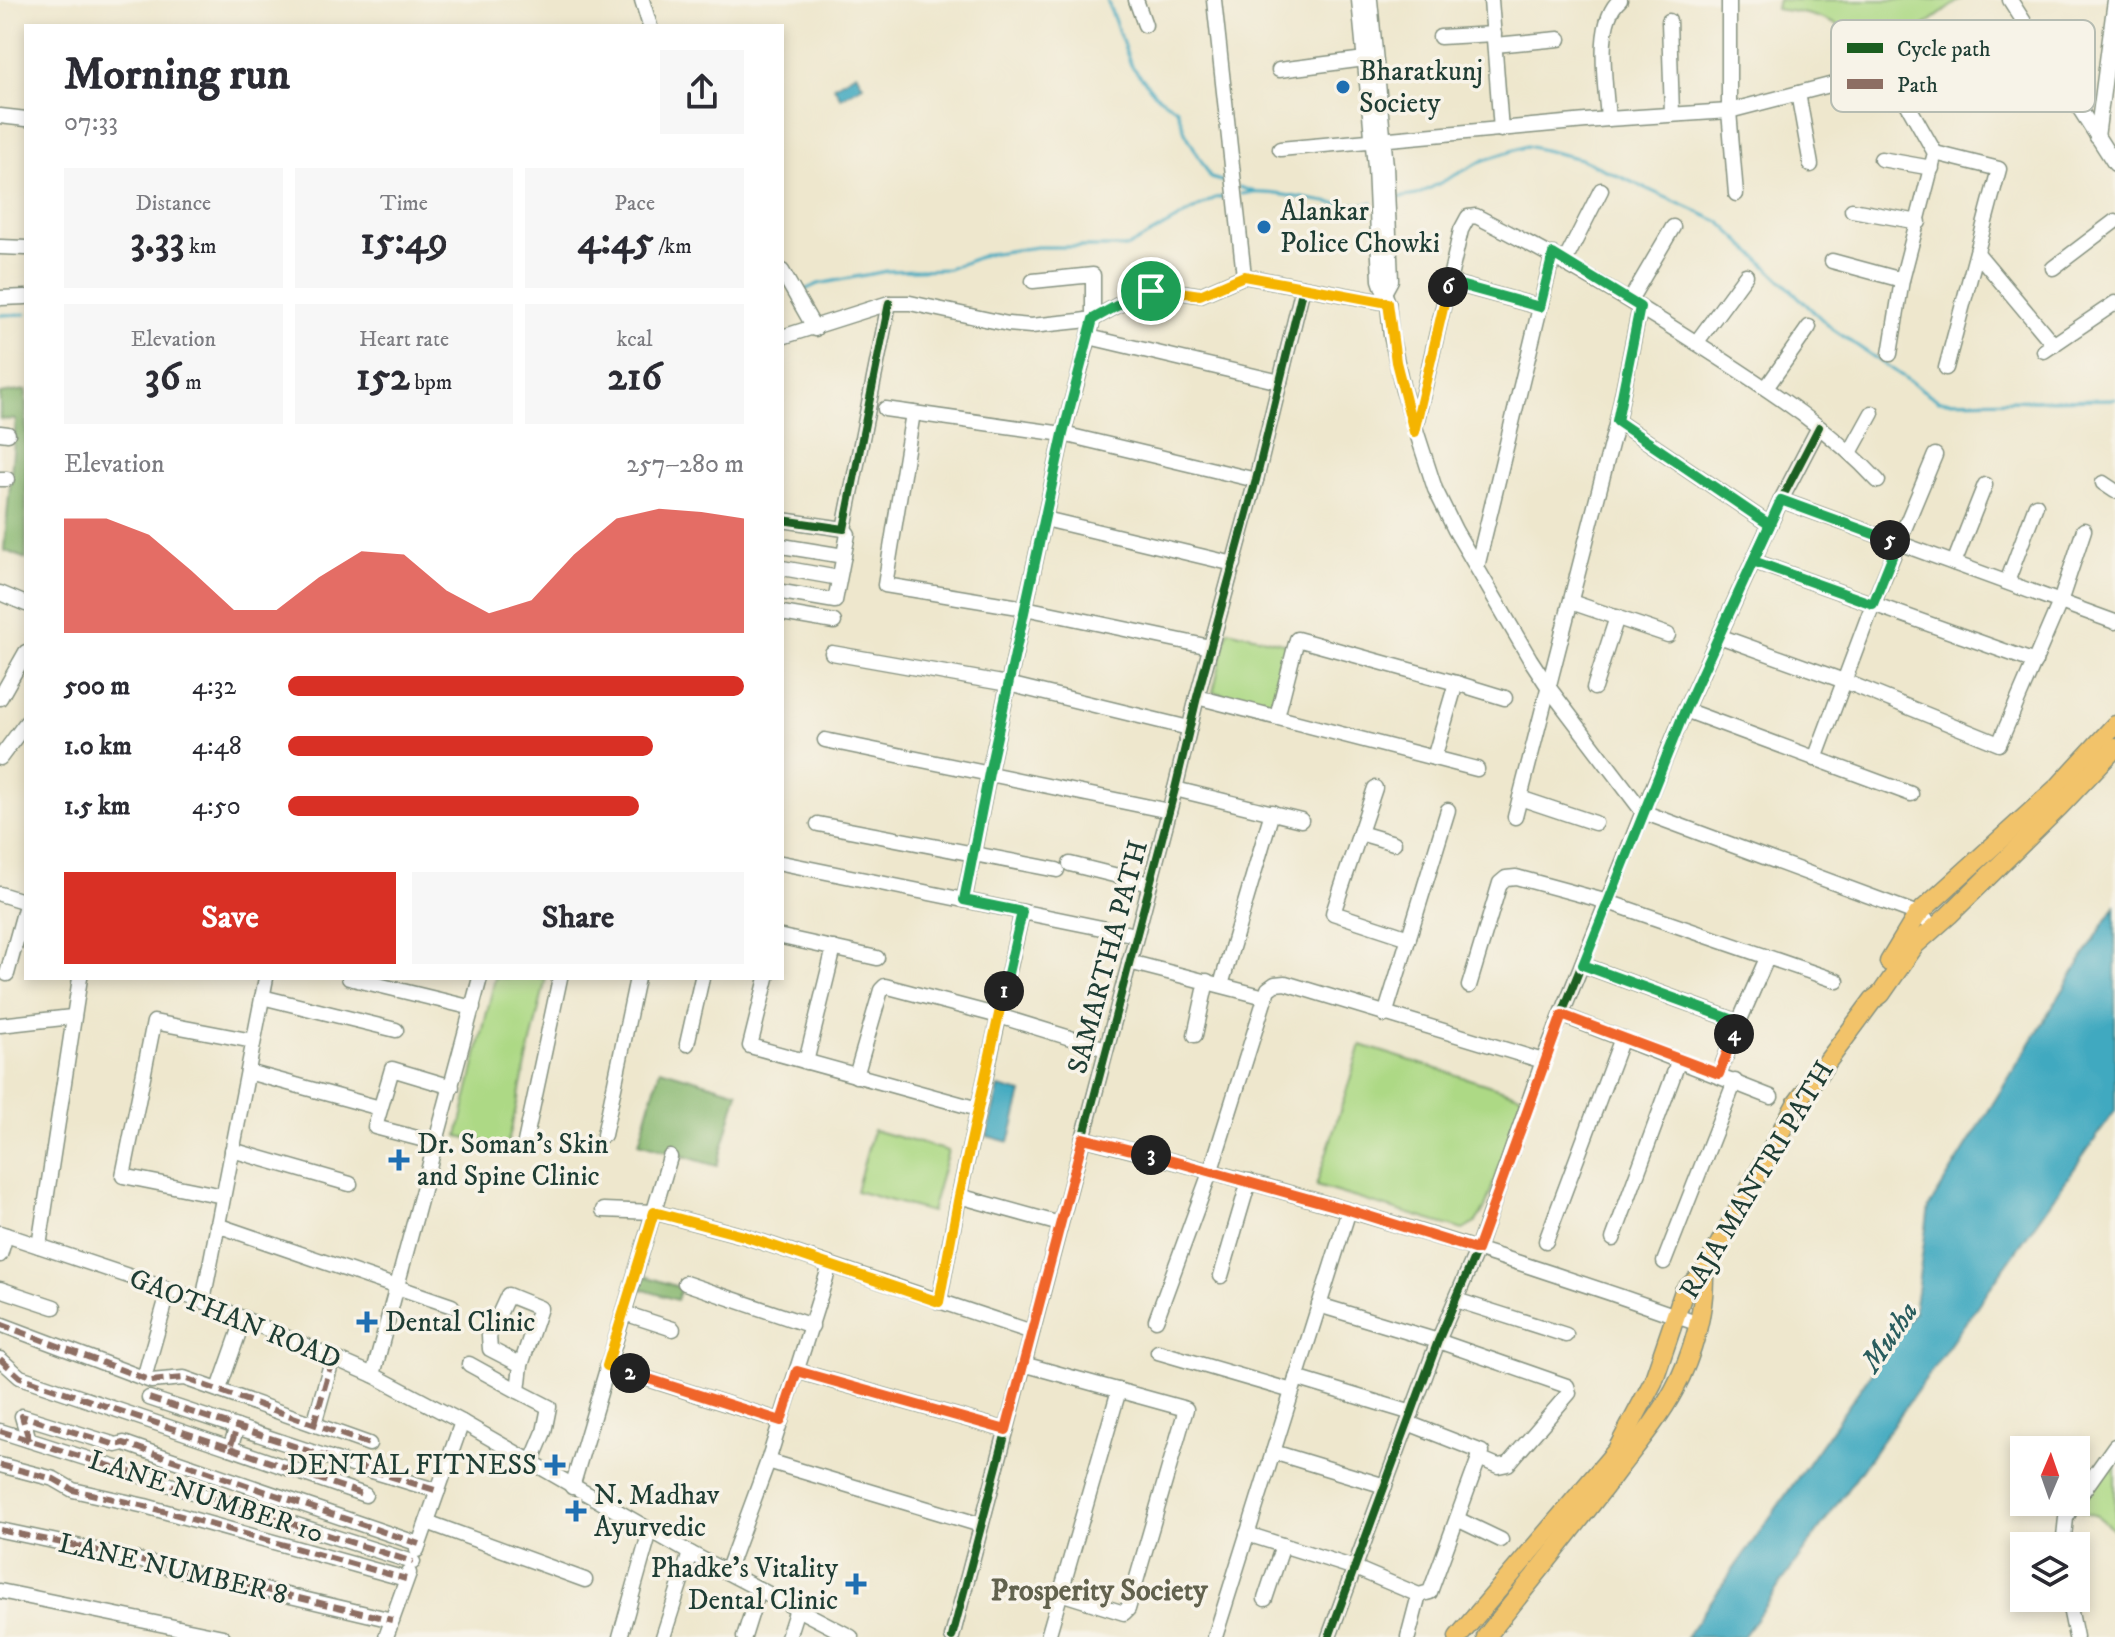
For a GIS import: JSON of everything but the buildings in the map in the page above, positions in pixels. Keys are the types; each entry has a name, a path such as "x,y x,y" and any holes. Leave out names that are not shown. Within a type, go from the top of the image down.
{"main road":[{"name":"RAJA MANTRI PATH","path":"1873,1000 1875,987 1918,914 2058,787 2115,725"},
{"name":"RAJA MANTRI PATH","path":"1458,1637 1617,1450 1653,1382 1684,1291 1704,1272 1796,1104 1915,945 2059,807 2115,748"},
{"path":"1486,1637 1578,1524 1676,1388 1699,1324 1705,1296 1704,1272"}],"street":[{"path":"642,0 649,24"},
{"path":"1136,0 1145,25"},
{"path":"1214,0 1244,276"},
{"path":"1359,0 1378,140"},
{"path":"1370,0 1384,236 1391,280 1386,297 1396,362 1414,432 1435,489 1549,688 1643,812 1918,914 1935,927"},
{"path":"1491,0 1501,130"},
{"path":"1608,119 1604,35 1612,7 1620,0"},
{"path":"1729,0 1729,111 1736,194"},
{"path":"2010,0 2023,20"},
{"path":"2097,137 2115,0"},
{"path":"1669,21 1672,114"},
{"path":"1440,37 1559,39"},
{"path":"1279,70 1365,59"},
{"path":"1280,149 1729,111 1831,85"},
{"path":"1798,93 1811,165"},
{"path":"1890,354 1902,280 1933,161 1909,112"},
{"path":"2081,112 2115,164"},
{"path":"0,116 24,119"},
{"path":"1881,159 1999,169 1946,368"},
{"path":"1477,567 1540,307 1559,258 1601,190"},
{"path":"1852,210 1919,222"},
{"path":"1414,432 1461,230 1468,217 1476,216 1559,258 1766,388 1851,451 1878,481"},
{"path":"2053,268 2115,221"},
{"path":"1515,817 1617,421 1635,304 1673,227"},
{"path":"0,247 24,248"},
{"path":"1977,253 2049,348 2115,303"},
{"path":"1832,261 1902,280"},
{"path":"784,275 815,329"},
{"path":"964,900 1063,434 1093,319 1093,275 1033,281"},
{"path":"1696,343 1746,275"},
{"path":"784,337 889,303 910,303 1031,326 1093,319 1151,291 1200,295 1244,276 1386,297"},
{"path":"1449,282 1540,307"},
{"name":"SAMARTHA PATH","path":"952,1637 1256,480 1303,287"},
{"path":"0,298 24,297"},
{"path":"844,529 889,303"},
{"path":"1766,388 1809,327"},
{"path":"1089,337 1280,382"},
{"path":"885,409 1063,434 1256,480"},
{"path":"913,413 885,585 1025,608 1210,647"},
{"path":"1851,451 1872,413"},
{"path":"1617,421 1770,525"},
{"path":"1329,1637 1438,1341 1477,1250 1543,1061 1643,812 1685,710 1753,561 1819,427"},
{"path":"1815,759 1873,604 1935,455"},
{"path":"1954,563 1985,485"},
{"path":"1781,500 2115,621"},
{"path":"2007,582 2036,505"},
{"path":"1045,519 1234,564"},
{"path":"784,520 844,529 848,534 835,601 784,592"},
{"path":"1719,636 1844,681 1999,744 2060,602 2084,530"},
{"path":"784,546 844,556"},
{"path":"1753,561 2035,662"},
{"path":"784,568 839,578"},
{"path":"0,593 24,603"},
{"path":"1571,602 1668,635"},
{"path":"784,613 834,622"},
{"path":"1594,688 1617,617"},
{"path":"1277,717 1297,639 1505,698"},
{"path":"832,653 1008,684 1189,728"},
{"path":"0,698 24,656"},
{"path":"1434,758 1456,683"},
{"path":"1197,697 1477,769"},
{"path":"1685,710 1911,794"},
{"path":"0,758 24,726"},
{"path":"825,740 1169,811"},
{"path":"1375,788 1333,913 1409,938"},
{"path":"1175,789 1301,820"},
{"path":"1520,798 1595,823"},
{"path":"1385,1015 1448,810"},
{"path":"1195,1035 1272,812"},
{"path":"818,824 1150,884"},
{"path":"1360,833 1394,843"},
{"path":"784,863 1136,935"},
{"path":"1469,986 1500,883 1506,878 1516,877 1608,902 1837,981"},
{"path":"0,894 24,899 7,974"},
{"path":"939,1302 959,1196 1022,912"},
{"path":"784,937 877,958"},
{"path":"806,1062 834,948"},
{"path":"1719,1074 1767,958"},
{"path":"1129,962 1265,997"},
{"path":"1583,965 1739,1022"},
{"path":"39,1246 80,980"},
{"path":"203,1301 266,980"},
{"path":"373,1375 480,980"},
{"path":"524,1147 560,980"},
{"path":"604,1135 637,980"},
{"path":"687,1044 702,980"},
{"path":"766,980 750,1046 978,1109"},
{"path":"373,981 473,1008"},
{"path":"1156,1320 1211,1170 1265,997 1268,989 1275,984 1285,983 1543,1061"},
{"path":"856,1076 883,987 888,986 1106,1049"},
{"path":"262,997 396,1030"},
{"path":"1562,1015 1719,1074 1771,1097"},
{"path":"0,1025 72,1017"},
{"path":"223,1196 123,1176 154,1022 253,1041"},
{"path":"1546,1241 1622,1038"},
{"path":"1613,1239 1679,1060"},
{"path":"436,1143 375,1127 380,1108 392,1069 452,1087"},
{"path":"248,1072 380,1108"},
{"path":"1664,1262 1735,1081"},
{"path":"1083,1138 1211,1170 1349,1210 1699,1324"},
{"path":"232,1150 350,1184"},
{"path":"572,1487 670,1157"},
{"path":"1221,1276 1249,1181"},
{"path":"959,1196 1060,1224"},
{"path":"603,1210 654,1212 744,1236 1032,1332"},
{"path":"1215,1637 1349,1210"},
{"path":"217,1225 452,1306"},
{"path":"0,1255 3,1234"},
{"name":"GAOTHAN ROAD","path":"3,1234 203,1301 373,1375 462,1422 690,1553 851,1637"},
{"path":"727,1572 768,1461 830,1265"},
{"path":"685,1283 812,1326"},
{"path":"0,1289 54,1307"},
{"path":"144,1378 169,1290"},
{"path":"518,1391 521,1365 540,1308 508,1295 489,1336 490,1349 521,1365"},
{"path":"1456,1300 1566,1335"},
{"path":"1319,1305 1438,1341 1567,1386 1569,1393 1508,1464 1498,1466 1479,1458"},
{"path":"624,1313 673,1329"},
{"path":"219,1389 244,1318"},
{"path":"0,1324 151,1381 184,1378 369,1444"},
{"path":"1158,1352 1412,1413"},
{"path":"314,1424 333,1357"},
{"path":"0,1359 20,1377 365,1495"},
{"path":"469,1364 549,1407 544,1432 531,1463"},
{"path":"1023,1364 1186,1409 1128,1609 1124,1613 1060,1593"},
{"path":"607,1366 781,1421"},
{"path":"797,1371 1006,1430"},
{"path":"1048,1637 1119,1390"},
{"path":"149,1398 438,1491"},
{"path":"29,1440 22,1416 116,1445 124,1443 419,1544"},
{"path":"386,1637 462,1422"},
{"path":"1247,1534 1355,1568 1419,1595 1430,1592 1482,1452 1408,1423 1406,1429"},
{"path":"230,1448 237,1427"},
{"name":"LANE NUMBER 10","path":"0,1431 413,1562"},
{"path":"2090,1482 2115,1446"},
{"path":"1273,1452 1385,1486"},
{"path":"768,1461 981,1525"},
{"path":"0,1465 54,1479 73,1490 145,1506 406,1579"},
{"path":"1457,1519 1501,1540"},
{"path":"427,1522 585,1580"},
{"name":"LANE NUMBER 8","path":"0,1530 392,1620"},
{"path":"620,1637 650,1531"},
{"path":"1265,1599 1283,1545"},
{"path":"663,1637 690,1553"},
{"path":"744,1637 759,1589"},
{"path":"0,1591 223,1637"},
{"path":"1408,1637 1419,1595"},
{"path":"788,1637 797,1609"},
{"path":"2071,1612 2076,1637"}],"green space":[{"path":"1778,0 1960,0 1931,20 1831,22 1776,9"},
{"path":"24,390 24,558 4,550 16,420 0,419 0,394"},
{"path":"1228,630 1287,644 1272,706 1213,692"},
{"path":"495,980 546,980 507,1147 458,1136"},
{"path":"1361,1045 1523,1096 1485,1208 1475,1223 1463,1230 1316,1186"},
{"path":"660,1069 738,1092 717,1166 639,1143"},
{"path":"873,1130 948,1151 931,1212 856,1191"},
{"path":"645,1276 681,1288 677,1300 641,1289"},
{"path":"2115,1455 2115,1530 2090,1514 2090,1491"}],"water":[{"path":"856,73 863,85 841,98 834,86"},
{"path":"2115,906 2115,1111 1743,1637 1686,1637 1914,1312 1929,1207"},
{"path":"999,1087 1022,1093 1009,1142 987,1136"}],"waterway":[{"path":"1107,0 1131,65 1156,95 1177,109 1185,132 1211,178 1228,183"},
{"path":"1391,199 1417,195 1484,160 1527,146 1581,159 1720,222 1831,328 1939,401 2115,399"},
{"path":"1239,187 1255,192"},
{"path":"1241,194 1273,193 1338,204 1372,203"},
{"path":"800,292 818,284 887,271 948,269 987,254 1037,247 1128,247 1215,198 1230,196"},
{"path":"0,315 24,314"}],"marked path":[{"path":"0,1324 151,1381 184,1378 369,1444"},
{"path":"314,1424 333,1357"},
{"path":"0,1359 20,1377 230,1448 237,1427"},
{"path":"149,1398 438,1491"},
{"path":"29,1440 22,1416 116,1445 124,1443 419,1544"},
{"path":"0,1431 413,1562"},
{"path":"230,1448 365,1495"},
{"path":"0,1465 54,1479 73,1490 145,1506 406,1579"},
{"path":"0,1530 392,1620"}],"cycle path":[{"path":"952,1637 1256,480 1303,287"},
{"path":"784,520 844,529 889,303"},
{"path":"1329,1637 1438,1341 1477,1250 1543,1061 1643,812 1685,710 1781,500 1819,427"}],"place":[{"name":"Bharatkunj Society","path":"1343,87"},
{"name":"Alankar Police Chowki","path":"1264,227"},
{"name":"Dr. Soman's Skin and Spine Clinic","path":"399,1160"},
{"name":"Dental Clinic","path":"367,1322"},
{"name":"DENTAL FITNESS","path":"555,1465"},
{"name":"N. Madhav Ayurvedic","path":"576,1511"},
{"name":"Phadke's Vitality Dental Clinic","path":"856,1584"}],"district":[{"name":"Prosperity Society","path":"1099,1591"}],"route":[{"path":"1151,291 1093,319 1063,434 989,773 964,900 1022,912 959,1196 939,1302 744,1236 654,1212 607,1366 781,1421 797,1371 1006,1430 1083,1138 1211,1170 1477,1250 1562,1015 1719,1074 1739,1022 1583,965 1685,710 1753,561 1770,525 1781,500 1898,542 1873,604 1753,561 1770,525 1617,421 1640,307 1553,254 1540,307 1449,282 1414,432 1396,362 1388,303 1244,276 1200,295 1151,291"}],"water label":[{"name":"Mutha","path":"1890,1337"}]}
